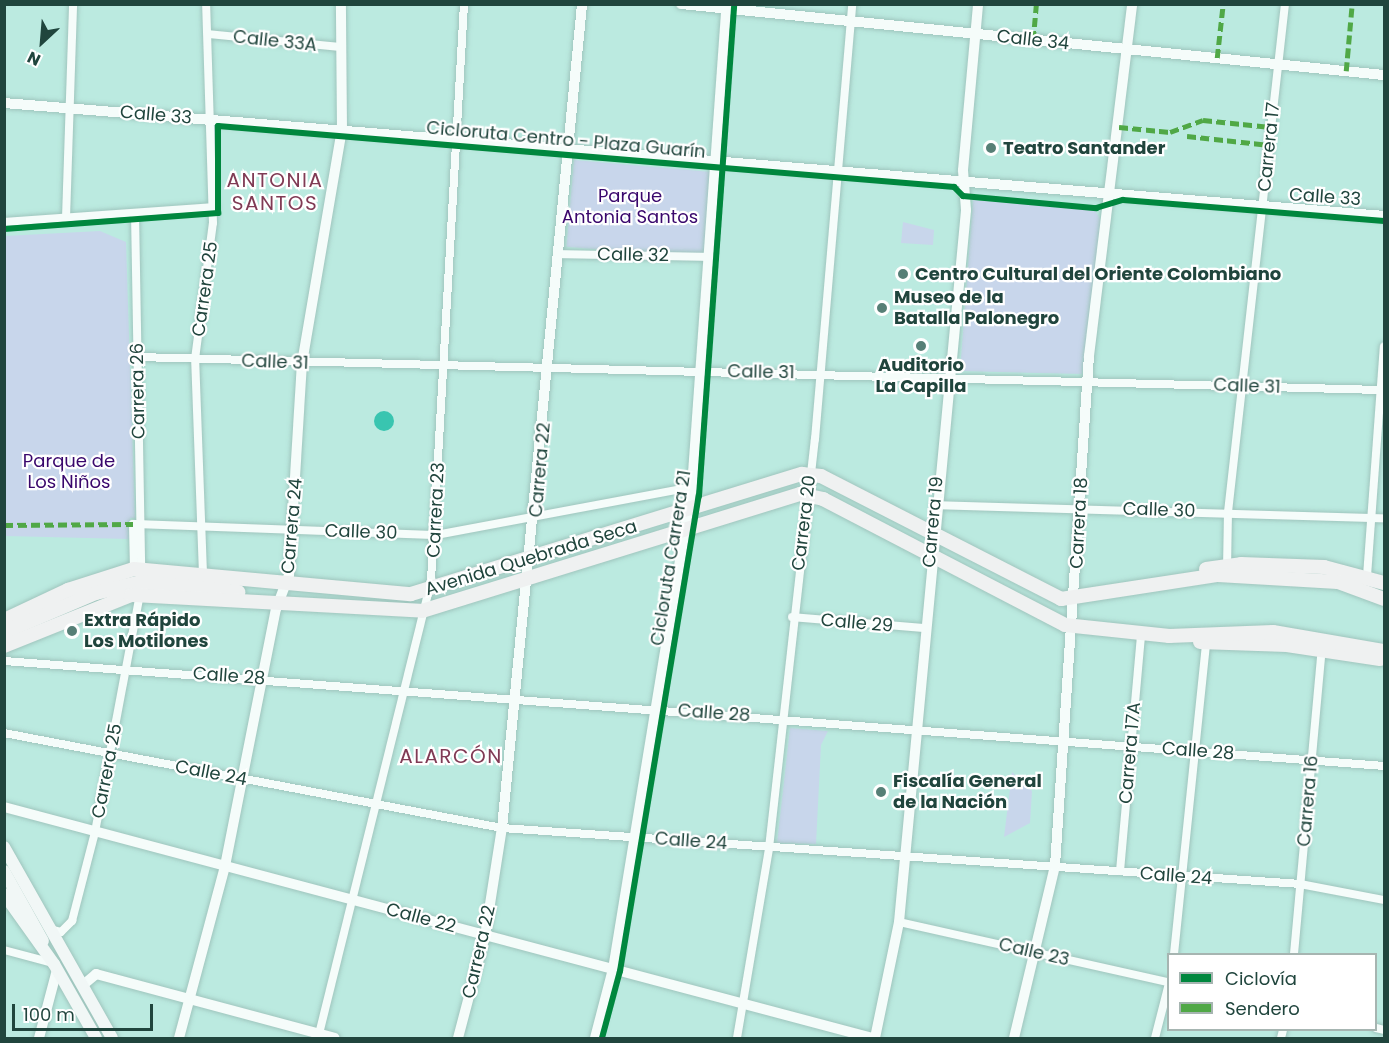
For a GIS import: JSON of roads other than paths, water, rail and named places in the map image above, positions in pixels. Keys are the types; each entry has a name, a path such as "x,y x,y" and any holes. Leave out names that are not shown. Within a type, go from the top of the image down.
{"main road":[{"name":"Avenida Quebrada Seca","path":"4,620 68,590 138,569 401,595 429,589 810,474"},
{"path":"810,474 932,534 1044,593 1074,601 1231,572 1324,567 1367,576 1384,583"},
{"name":"Avenida Quebrada Seca","path":"5,656 80,612 140,594 422,611 685,529 807,494"},
{"path":"807,494 1072,626 1206,642 1322,648 1384,660"},
{"path":"1231,572 1338,582 1384,599"},
{"path":"4,632 96,593 141,582 204,586 271,601"},
{"path":"1141,635 1236,632 1314,637 1384,651"},
{"path":"4,847 112,1038"},
{"path":"4,871 96,1038"},
{"path":"4,894 55,967"}],"street":[{"path":"66,218 66,108 73,4"},
{"name":"Carrera 25","path":"203,574 195,359 214,207 213,120 206,4"},
{"name":"Carrera 24","path":"179,1038 225,866 261,678 271,601 286,585 292,530 302,363 342,130 341,4"},
{"name":"Carrera 23","path":"318,1036 355,901 376,804 429,589 436,535 443,364 465,4"},
{"name":"Carrera 22","path":"458,1038 485,936 502,828 532,558 550,367 557,254 582,4"},
{"name":"Calle 34","path":"681,4 1384,75"},
{"name":"Carrera 20","path":"737,1038 746,1005 769,848 780,718 822,373 852,4"},
{"name":"Carrera 19","path":"873,1038 898,922 934,505 966,210 963,183 978,4"},
{"name":"Carrera 18","path":"1014,1038 1037,953 1055,866 1087,381 1112,194 1132,4"},
{"name":"Carrera 17","path":"1231,572 1228,512 1285,4"},
{"path":"595,1038 613,969 653,708 692,487 727,7"},
{"name":"Calle 33A","path":"208,34 341,47"},
{"name":"Calle 33","path":"4,103 1384,216"},
{"path":"4,222 214,207"},
{"name":"Carrera 26","path":"135,213 138,569"},
{"name":"Calle 32","path":"557,254 710,257"},
{"path":"1367,576 1383,390 1384,347"},
{"name":"Calle 31","path":"137,357 302,363 822,373 1383,390"},
{"name":"Calle 30","path":"136,524 436,535 536,514 692,487"},
{"name":"Calle 30","path":"934,505 1080,507 1384,518"},
{"name":"Carrera 25","path":"52,930 61,933 72,921 95,832 140,594"},
{"name":"Calle 29","path":"792,617 923,628"},
{"name":"Carrera 17A","path":"1119,871 1141,635"},
{"path":"1174,953 1186,877 1206,642"},
{"name":"Carrera 16","path":"1294,953 1322,648"},
{"name":"Calle 28","path":"5,656 127,668 1384,766"},
{"name":"Calle 24","path":"4,733 502,828 1300,884 1384,900"},
{"name":"Calle 22","path":"4,807 873,1038"},
{"name":"Calle 23","path":"898,922 1167,982"},
{"path":"4,950 55,967 39,1038"},
{"path":"83,985 96,975 318,1036 335,1038"},
{"path":"1155,1038 1167,991"}],"place":[{"name":"Teatro Santander","path":"991,148"},
{"name":"Centro Cultural del Oriente Colombiano","path":"903,274"},
{"name":"Museo de la Batalla Palonegro","path":"882,308"},
{"name":"Auditorio La Capilla","path":"921,346"},
{"name":"Extra Rápido Los Motilones","path":"72,631"},
{"name":"Fiscalía General de la Nación","path":"881,792"}],"district":[{"name":"ANTONIA SANTOS","path":"275,192"},
{"name":"ALARCÓN","path":"451,756"}],"park label":[{"name":"Parque Antonia Santos","path":"630,207"},
{"name":"Parque de Los Niños","path":"69,472"}]}
